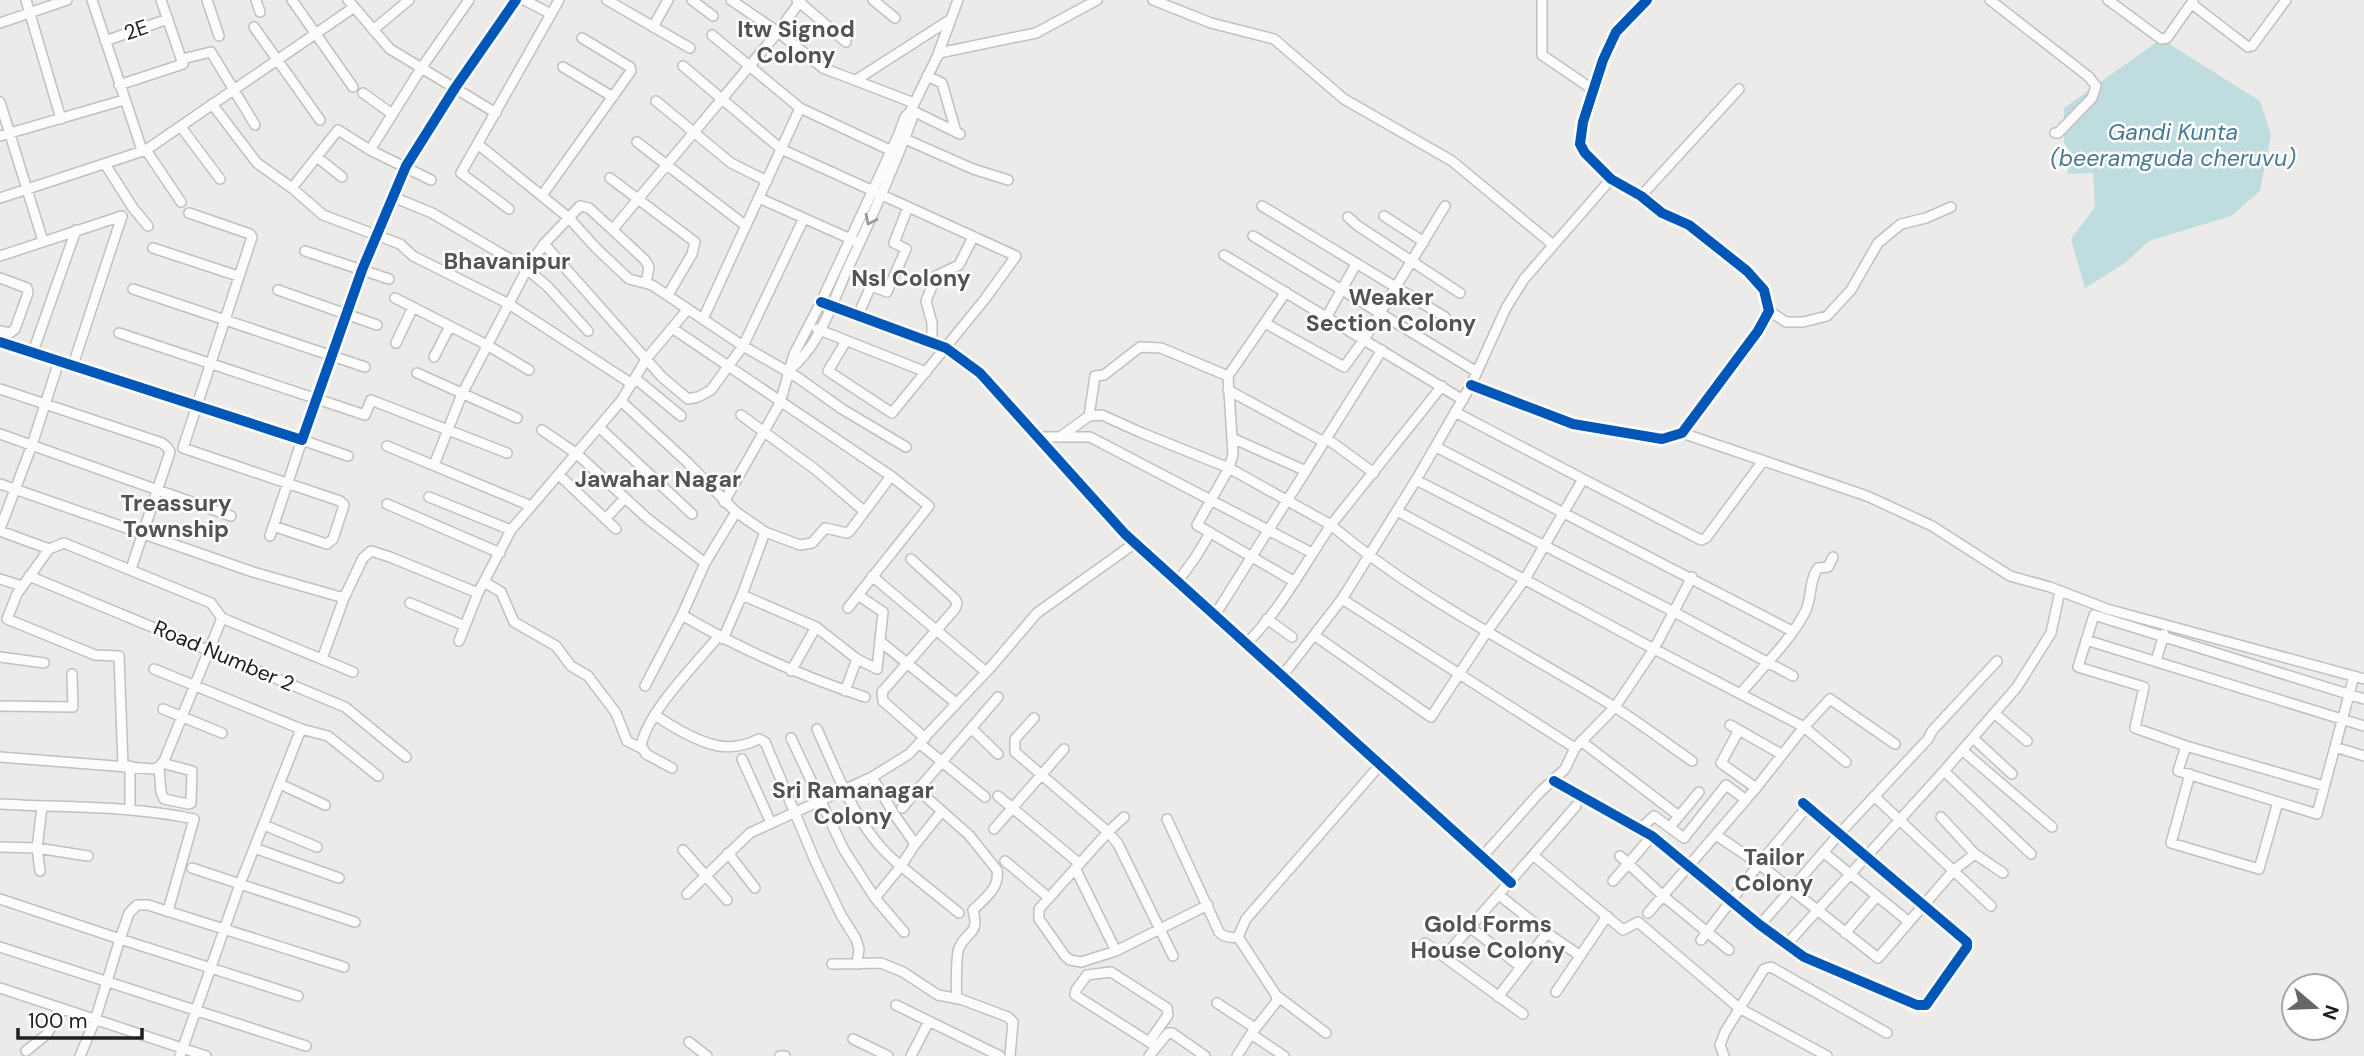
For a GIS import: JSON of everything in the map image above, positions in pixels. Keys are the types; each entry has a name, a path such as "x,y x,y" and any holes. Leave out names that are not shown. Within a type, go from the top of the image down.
{"street":[{"path":"26,0 61,119"},
{"path":"0,23 67,0"},
{"path":"92,0 124,100 144,150 181,202"},
{"path":"119,85 183,64 161,0"},
{"path":"207,0 219,36"},
{"path":"256,0 260,12"},
{"path":"292,0 353,87"},
{"path":"373,30 409,0"},
{"path":"370,150 422,67 469,0"},
{"path":"189,214 251,235 182,446 184,449 288,484 342,502 344,505 330,542 324,544 272,531 288,484 316,398 362,270 406,166 455,88 516,0"},
{"path":"524,0 551,14"},
{"path":"509,209 459,176 559,0"},
{"path":"607,0 690,48"},
{"path":"653,26 668,0"},
{"path":"692,0 713,16"},
{"path":"731,0 778,32 823,68 856,80 959,133 942,83 927,76"},
{"path":"873,0 895,18"},
{"path":"788,371 804,359 820,331 882,195 905,117 937,57 958,0"},
{"path":"937,57 939,53 1036,33 1097,0"},
{"path":"1153,0 1211,23 1274,39 1344,99 1452,161 1552,244"},
{"path":"1542,0 1542,55 1592,89"},
{"path":"1647,0 1616,32 1602,60 1583,122 1580,144 1585,153 1611,179 1641,196 1662,213 1689,225 1747,271 1764,290 1769,312 1758,331 1682,433"},
{"path":"1990,0 2089,76 2096,86 2092,98 2059,133 2055,133"},
{"path":"2108,0 2161,39 2167,38 2193,2 2248,47 2252,46 2286,0"},
{"path":"613,229 778,32 799,1 846,42"},
{"path":"0,198 144,150 277,62 315,35 351,4 390,49 496,113"},
{"name":"2E","path":"105,41 168,19"},
{"path":"856,80 951,19"},
{"path":"254,27 320,120"},
{"path":"712,34 800,108 895,153"},
{"path":"543,194 632,69 582,38"},
{"path":"181,59 211,52 255,125"},
{"path":"683,66 781,149 1016,256 985,299 892,413 828,371 846,341"},
{"path":"563,68 612,97"},
{"path":"1641,196 1739,89"},
{"path":"363,93 393,114"},
{"path":"0,136 124,100"},
{"path":"656,101 731,163 767,181"},
{"path":"0,102 43,241"},
{"path":"212,104 257,163 323,215 400,244 414,257 509,304 634,382 681,416"},
{"path":"703,319 800,108"},
{"path":"724,502 780,402 794,354 872,191 905,139 912,119 912,108"},
{"path":"181,127 220,179"},
{"path":"292,188 338,130 370,150 431,180"},
{"path":"905,139 973,169 1008,180"},
{"path":"637,142 746,226"},
{"path":"479,145 543,194 629,279 652,285 788,371 842,409 906,447"},
{"path":"317,157 342,177"},
{"path":"105,164 148,226"},
{"path":"610,178 695,242 692,254 668,295"},
{"path":"1283,675 1342,599 1416,480 1471,385 1506,308 1524,279 1611,179"},
{"path":"393,197 432,213 527,269 548,286 588,331"},
{"path":"760,198 859,244"},
{"path":"434,465 463,394 527,269 544,244 580,206 584,206 613,229 645,260 649,267 646,284"},
{"path":"1262,206 1445,317"},
{"path":"1265,323 1344,367 1363,341 1445,206"},
{"path":"858,315 871,286 887,292 906,249 894,243 908,207"},
{"path":"0,256 122,216 133,208"},
{"path":"1769,312 1786,322 1803,323 1827,316 1851,290 1878,243 1901,224 1951,208"},
{"path":"73,365 122,216"},
{"path":"1384,216 1424,242"},
{"path":"1348,217 1460,293"},
{"path":"544,244 662,377 688,399 711,390 743,345 804,218"},
{"path":"33,352 76,230"},
{"path":"1253,236 1477,372"},
{"path":"932,342 932,323 926,301 936,276 959,265 973,237"},
{"path":"153,248 239,276"},
{"path":"305,251 389,279"},
{"path":"1224,255 1462,400"},
{"path":"1326,318 1356,264"},
{"path":"0,278 27,288 28,293 15,329 10,333 0,331"},
{"path":"133,289 365,367"},
{"path":"278,290 377,325"},
{"path":"1286,292 1228,376 1233,454 1197,525 1295,582"},
{"path":"395,298 487,345 529,370"},
{"path":"821,302 946,348 980,373 1135,542 1511,883"},
{"path":"396,343 413,307"},
{"path":"459,640 478,593 511,530 600,428 634,382 647,358 688,309"},
{"path":"434,357 450,326"},
{"path":"809,326 926,372"},
{"path":"672,328 891,476 929,506 848,608"},
{"path":"119,333 365,415 371,400 507,453"},
{"path":"0,342 348,456"},
{"path":"1089,416 1095,376 1104,375 1140,347 1161,348 1228,376"},
{"path":"1215,615 1382,350"},
{"path":"49,549 0,530 60,361"},
{"path":"417,373 517,418"},
{"path":"1471,385 1573,424 1662,439 1682,433 1867,496 1932,526 2010,576 2107,609 2364,679"},
{"path":"1247,643 1295,582 1331,525 1442,386"},
{"path":"0,389 167,447 170,452 131,569"},
{"path":"1228,390 1325,440 1374,473"},
{"path":"621,401 736,512 765,532 800,545 812,543 825,528 847,533 891,476"},
{"path":"1455,412 1701,540 1706,538 1763,461"},
{"path":"741,415 816,470 864,511"},
{"path":"1060,437 1089,416 1102,415 1228,468 1331,525 1369,557 1486,633 1615,707 1692,761"},
{"path":"600,428 691,514"},
{"path":"542,430 577,454 657,526 705,563"},
{"path":"0,434 232,516"},
{"path":"1039,437 1090,437 1312,553"},
{"path":"1232,438 1306,471"},
{"path":"387,446 531,506"},
{"path":"1436,447 1792,631"},
{"path":"559,475 616,528"},
{"path":"1314,635 1431,717 1525,579 1583,479"},
{"path":"1416,480 1546,545 1793,676"},
{"path":"0,484 253,572 344,598"},
{"path":"429,497 511,530"},
{"path":"605,519 625,498"},
{"path":"387,504 500,554"},
{"path":"1397,511 1804,727 1846,762"},
{"path":"645,686 682,615 705,563 736,512"},
{"path":"643,749 643,739 655,714 721,638 742,595 765,532"},
{"path":"1178,581 1210,533"},
{"path":"687,894 750,833 822,802 872,777 909,754 1037,613 1135,542"},
{"path":"130,809 119,702 119,656 95,654 8,620 7,617 22,586 49,549 64,543 131,569 211,603 222,618 353,672"},
{"path":"321,659 344,598 363,558 371,551 478,593"},
{"path":"1740,694 1808,608 1814,573 1818,568 1828,567 1833,557"},
{"path":"911,559 957,603 955,609 882,692 881,697 942,761 985,797"},
{"name":"Road Number 2","path":"29,576 345,707 406,757"},
{"path":"872,576 986,672"},
{"path":"1481,858 1540,792 1554,781 1569,764 1578,745 1615,707 1654,649 1692,578"},
{"path":"0,579 22,586"},
{"path":"484,582 501,592 514,622 556,646 571,666 588,676 616,713 627,741 672,768"},
{"path":"1786,945 2017,687 2051,633 2060,591"},
{"path":"742,595 816,627 857,659 877,670 883,612 858,595"},
{"path":"1342,599 1578,745 1679,816"},
{"path":"410,603 465,625"},
{"path":"682,615 721,638 792,671 865,697"},
{"path":"2324,786 2186,746 2135,728 2144,687 2078,667 2094,615 2364,699"},
{"path":"0,757 153,769 161,765 188,768 191,771 191,803 164,799 161,792 161,765 222,618"},
{"path":"1267,620 1292,637"},
{"path":"2155,662 2166,625"},
{"path":"792,671 816,627"},
{"path":"2086,640 2364,726"},
{"path":"881,642 956,703"},
{"path":"0,657 44,663"},
{"path":"845,691 857,659"},
{"path":"1760,925 1997,661"},
{"path":"154,669 301,729 328,736 378,776"},
{"path":"0,706 73,707 72,674"},
{"path":"2186,746 2178,771 2317,814 2354,676"},
{"path":"902,808 998,697"},
{"path":"1648,913 1830,699 1895,744"},
{"path":"163,709 222,733"},
{"path":"1994,713 2027,741"},
{"path":"655,714 713,747 735,747 763,739 841,915 856,939 859,949 857,964"},
{"path":"1034,718 1015,739 1015,752 1108,832 1118,844 1173,956"},
{"path":"1756,788 1721,763 1734,727 1781,754"},
{"path":"971,728 998,754"},
{"path":"181,1052 223,928 301,729"},
{"path":"817,729 871,838 885,854 959,913"},
{"path":"791,738 844,850 875,898 904,932"},
{"path":"1973,738 2012,774"},
{"path":"2335,747 2364,756"},
{"path":"994,828 1064,749"},
{"path":"1962,750 2052,827"},
{"path":"742,760 771,823"},
{"path":"1238,937 1246,919 1380,765"},
{"path":"1944,771 2031,854"},
{"path":"2190,774 2171,843 2259,869 2278,802"},
{"path":"872,777 894,814 912,837 914,846"},
{"path":"1554,781 1652,836 1688,866 1730,900 1760,925 1804,957 1923,1006 1928,1004 1967,944 1805,805 1730,900 1709,932 1701,940"},
{"path":"280,784 325,805"},
{"path":"1640,830 1651,816 1657,817 1684,838 1726,785 1746,800"},
{"path":"918,790 979,846 997,870 995,888 973,910 975,929 958,950 957,999"},
{"path":"1670,827 1699,792"},
{"path":"998,796 1078,867 1116,951"},
{"path":"1874,796 1991,906"},
{"path":"0,804 42,807 95,806 159,811 194,819 168,911"},
{"path":"1444,957 1576,806"},
{"path":"40,871 37,848 42,807"},
{"path":"875,898 942,811"},
{"path":"1124,817 1039,909 1038,914 1065,956 1070,960 1082,962 1116,951 1208,905"},
{"path":"1941,817 1975,854 2003,873"},
{"path":"1167,819 1222,936 1238,937"},
{"path":"264,825 317,847"},
{"path":"1716,835 1759,864 1878,958 1954,870 1975,854"},
{"path":"1613,881 1652,836"},
{"path":"0,847 37,848 88,856"},
{"path":"254,848 339,877"},
{"path":"683,850 727,901"},
{"path":"1823,852 1909,922"},
{"path":"728,853 755,888"},
{"path":"1534,856 1623,930 1637,922 1739,1008 1828,1056"},
{"path":"1620,856 1662,895 1729,950"},
{"path":"1005,861 1049,898"},
{"path":"192,868 355,922"},
{"path":"1499,895 1579,955"},
{"path":"1845,933 1877,896"},
{"path":"0,899 298,996"},
{"path":"80,1056 95,1020 129,913 136,905 148,905 344,967"},
{"path":"1556,992 1607,916"},
{"path":"1471,928 1521,967"},
{"path":"1499,997 1547,933"},
{"path":"1238,937 1276,995 1326,1033"},
{"path":"1425,943 1523,1014"},
{"path":"0,947 306,1046"},
{"path":"832,964 868,962 885,965 903,972 939,995 1008,1017 1013,1022 1010,1056"},
{"path":"1724,1056 1720,1045 1739,1008 1763,969 1771,967 1887,1033"},
{"path":"1149,1056 1168,1015 1167,1008 1111,972 1087,975 1075,995 1153,1044"},
{"path":"0,988 181,1052 206,1056"},
{"path":"1237,1056 1253,1031 1275,1005 1276,995"},
{"path":"1217,1003 1284,1056"},
{"path":"896,1006 1000,1056"},
{"path":"26,1051 46,1035 63,1009"},
{"path":"911,1056 929,1021"},
{"path":"1153,1044 1172,1033 1205,1056"},
{"path":"853,1039 888,1056"},
{"path":"689,1042 707,1056"}],"water":[{"name":"Gandi Kunta (beeramguda cheruvu)","path":"2161,39 2260,101 2271,135 2260,191 2231,216 2149,241 2125,263 2085,288 2071,239 2095,207 2093,173 2067,174 2072,154 2064,143 2064,108"}],"cycle path":[{"path":"0,342 302,440 362,270 406,166 455,88 516,0"},
{"path":"1471,385 1573,424 1662,439 1682,433 1758,331 1769,311 1764,290 1747,271 1689,225 1662,213 1641,196 1611,179 1585,153 1580,144 1583,122 1603,60 1616,32 1647,0"},
{"path":"821,302 946,348 980,373 1125,534 1511,883"},
{"path":"1554,781 1652,836 1760,925 1804,957 1917,1005 1926,1005 1967,947 1967,942 1803,803"}],"district":[{"name":"Itw Signod Colony","path":"796,42"},
{"name":"Bhavanipur","path":"507,261"},
{"name":"Nsl Colony","path":"911,278"},
{"name":"Weaker Section Colony","path":"1391,310"},
{"name":"Jawahar Nagar","path":"658,479"},
{"name":"Treassury Township","path":"176,516"},
{"name":"Sri Ramanagar Colony","path":"853,803"},
{"name":"Tailor Colony","path":"1774,870"},
{"name":"Gold Forms House Colony","path":"1488,937"}]}
